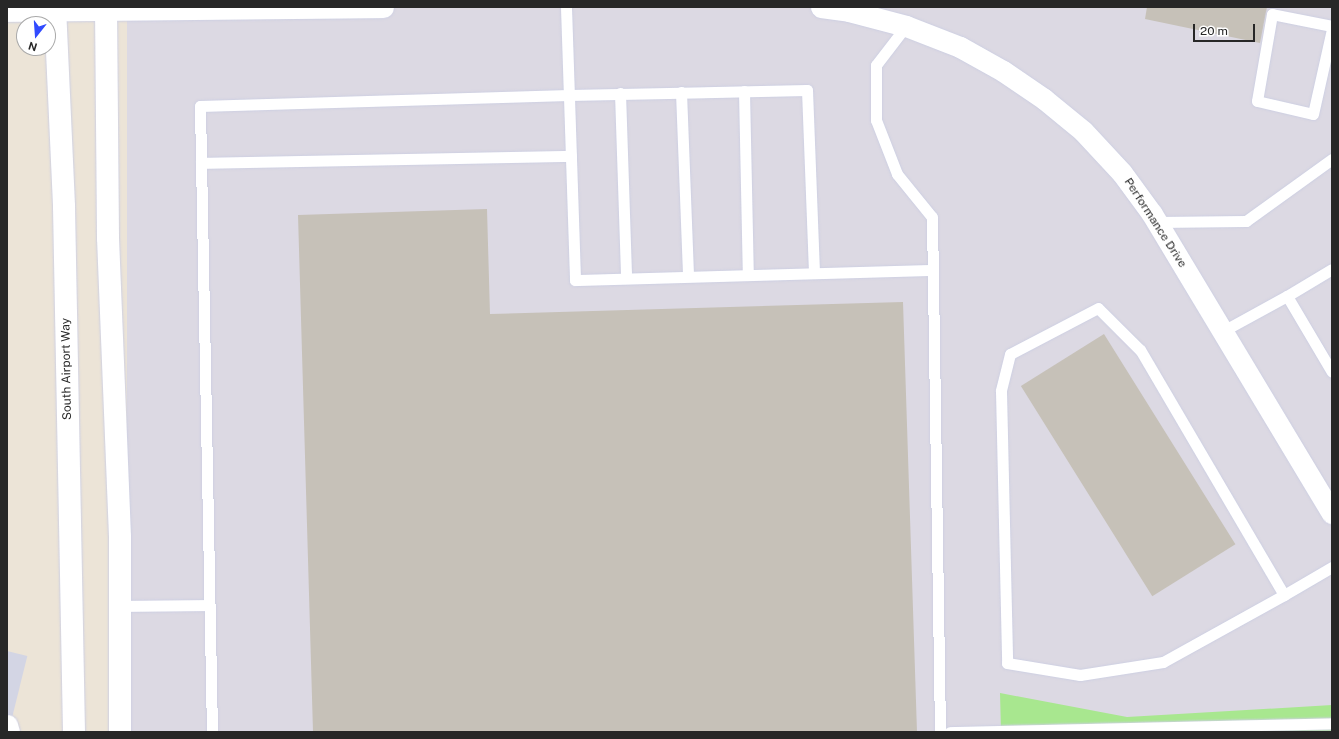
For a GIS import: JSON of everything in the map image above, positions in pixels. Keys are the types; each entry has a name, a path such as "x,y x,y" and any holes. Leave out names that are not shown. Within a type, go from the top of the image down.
{"main road":[{"name":"South Airport Way","path":"55,9 64,207 74,732"},
{"path":"106,9 108,238 120,537 120,732"}],"street":[{"path":"7,11 55,9 383,7"},
{"name":"Performance Drive","path":"821,7 849,11 906,26 960,47 1003,71 1044,99 1082,131 1122,174 1157,222 1332,514"},
{"path":"7,725 10,732"}],"lane":[{"path":"566,7 576,280 933,270"},
{"path":"1272,14 1332,27 1313,114 1256,101 1272,14"},
{"path":"906,26 876,65 876,120 897,174 932,217 940,732"},
{"path":"212,732 200,106 620,93 807,90 814,273"},
{"path":"744,91 748,275"},
{"path":"681,92 688,276"},
{"path":"620,93 626,278"},
{"path":"201,163 571,156"},
{"path":"1157,222 1246,220 1332,159"},
{"path":"1223,331 1287,296 1332,269"},
{"path":"1287,296 1332,372"},
{"path":"1284,595 1140,350 1098,308 1010,354 1001,391 1007,663 1080,675 1163,662 1284,595 1332,567"},
{"path":"120,606 209,605"},
{"path":"950,732 1332,723"}],"shaded area":[{"path":"127,7 1332,7 1332,732 127,732"},
{"path":"7,651 27,656 8,732 7,732"}],"green space":[{"path":"1000,693 1127,717 1332,705 1332,732 1001,732"}],"building":[{"path":"1147,7 1267,7 1260,43 1145,19"},
{"path":"487,209 490,314 903,302 917,732 313,732 298,215"},
{"path":"1104,334 1235,544 1152,596 1021,386"}]}
